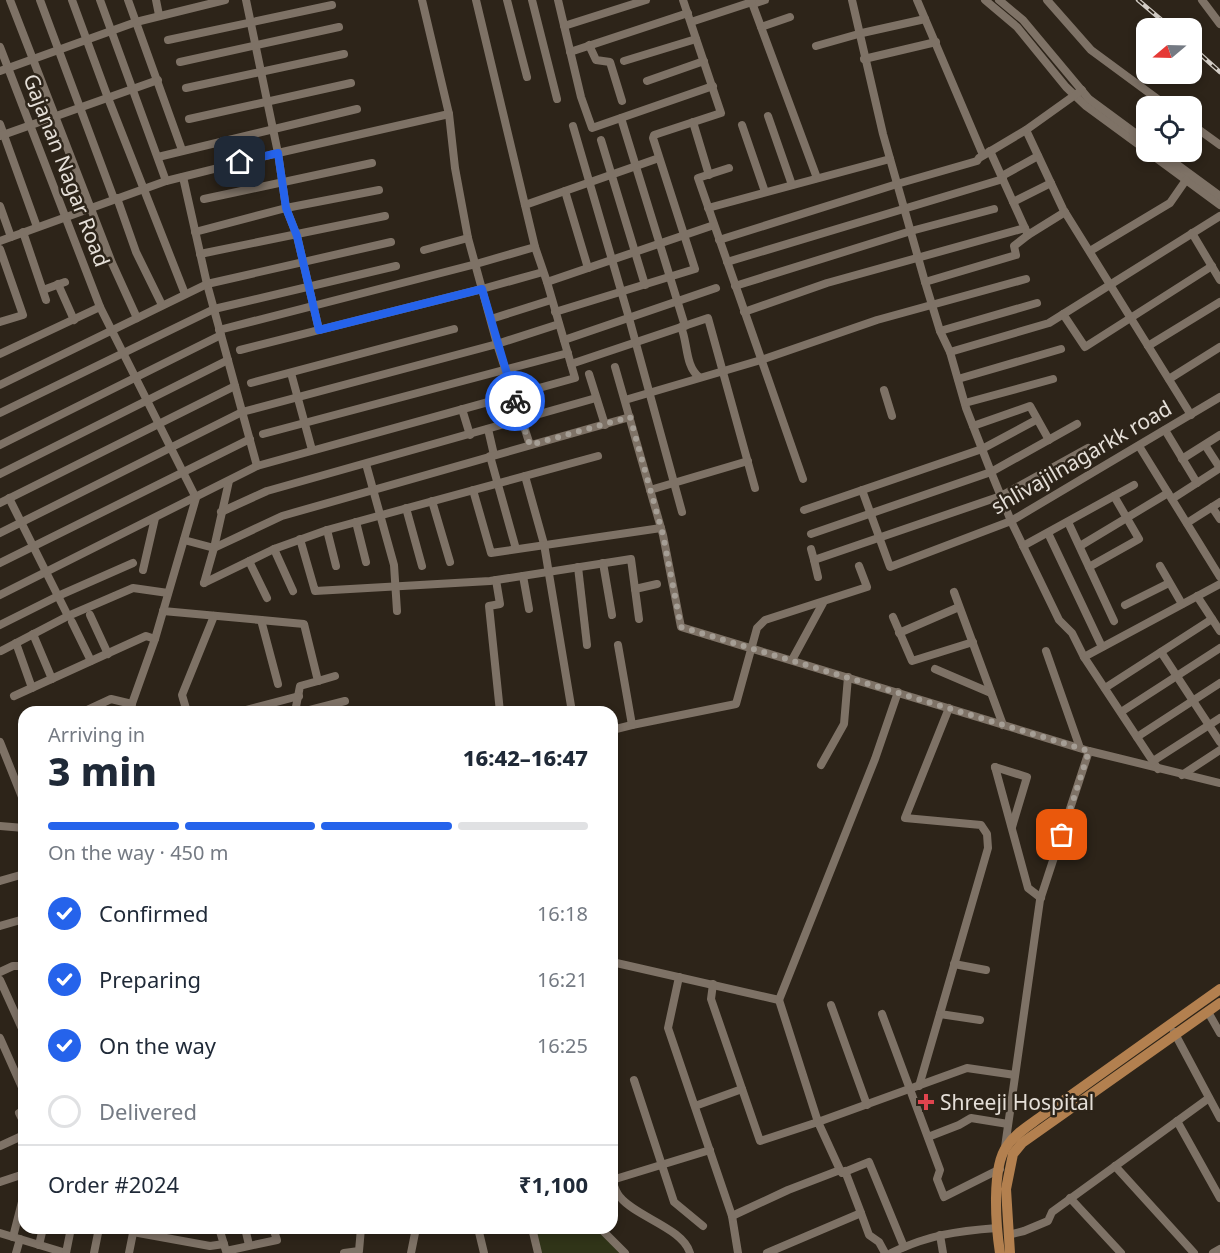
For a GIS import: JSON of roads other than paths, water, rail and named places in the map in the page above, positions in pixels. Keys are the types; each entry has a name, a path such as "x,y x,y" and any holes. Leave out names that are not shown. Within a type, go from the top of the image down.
{"main road":[{"path":"1000,1253 997,1228 999,1169 1017,1134 1220,989"},
{"path":"1009,1151 1220,1003"},
{"path":"1009,1151 1006,1189 1010,1253"}],"street":[{"path":"10,0 90,208 137,318"},
{"path":"40,0 136,252 162,305"},
{"path":"72,0 142,189 185,294"},
{"path":"100,0 166,181"},
{"path":"128,0 182,150"},
{"path":"156,0 159,15"},
{"path":"0,72 136,22 225,0"},
{"path":"246,0 278,153 286,208 297,236 319,330"},
{"path":"422,0 449,114 455,168 468,238 497,344 530,445"},
{"path":"0,595 257,466 575,378 535,247 513,164 476,0"},
{"path":"507,0 527,77"},
{"path":"532,0 557,99"},
{"path":"558,0 591,128 713,86"},
{"path":"564,26 646,0"},
{"path":"555,312 695,269 659,158 654,135 721,112 683,0"},
{"path":"691,22 765,0"},
{"path":"852,0 864,59 890,159 932,306 991,472 1011,521 1059,620 1072,633 1084,657 1156,765"},
{"path":"917,0 987,153 1002,178 1027,231"},
{"path":"985,0 1017,27 1066,87 1089,99 1136,134"},
{"path":"999,0 1023,20 1078,93 1136,142"},
{"path":"1047,0 1091,50 1153,96"},
{"path":"1202,0 1220,24"},
{"path":"752,2 817,178"},
{"path":"168,40 332,4"},
{"path":"570,52 688,13"},
{"path":"761,27 790,17"},
{"path":"816,46 925,19"},
{"path":"180,62 339,27"},
{"path":"624,61 696,39"},
{"path":"864,59 936,42"},
{"path":"589,45 596,60 610,62 622,101"},
{"name":"Gajanan Nagar Road","path":"0,47 100,307 196,498"},
{"path":"186,88 344,54"},
{"path":"648,81 704,62"},
{"path":"2,136 158,80"},
{"path":"189,120 351,83"},
{"path":"719,240 977,161 1078,93"},
{"path":"158,158 182,150 357,109"},
{"path":"0,241 166,181 449,114"},
{"path":"768,116 792,185"},
{"path":"621,118 678,301 690,362 694,373 699,377"},
{"path":"693,122 709,175"},
{"path":"0,124 2,136 37,227"},
{"path":"742,125 765,192"},
{"path":"573,126 613,260 682,512"},
{"path":"1026,130 1065,212 1191,415"},
{"path":"1202,132 1220,146"},
{"path":"601,140 645,285"},
{"path":"727,262 1002,178 1038,156"},
{"path":"525,205 659,158"},
{"path":"708,208 890,159"},
{"path":"1162,162 1220,205"},
{"path":"1174,162 1220,196"},
{"path":"204,198 372,163"},
{"path":"729,168 698,178 803,479"},
{"path":"183,177 207,284 257,466"},
{"path":"1090,251 1170,203 1186,180"},
{"path":"1013,202 1051,183"},
{"path":"195,232 286,208 379,190"},
{"path":"565,191 588,268"},
{"path":"0,206 11,237"},
{"path":"735,286 911,231 994,209"},
{"path":"744,312 827,283 918,256 1027,231 1065,212"},
{"path":"200,254 297,236 385,216"},
{"path":"950,352 1049,323 1220,216"},
{"path":"547,282 714,225"},
{"path":"925,282 1016,255 1014,246 1027,231"},
{"path":"23,232 46,300"},
{"path":"1192,233 1220,280"},
{"path":"424,250 468,238"},
{"path":"0,385 207,284 391,242"},
{"path":"0,445 220,332 535,247"},
{"path":"0,249 23,315 0,322"},
{"path":"0,413 214,309 396,266"},
{"path":"1064,314 1085,347 1212,266"},
{"path":"240,350 543,272"},
{"path":"625,400 761,360 877,320 1026,279"},
{"path":"43,290 61,283 74,320"},
{"path":"564,339 716,288"},
{"path":"491,319 552,300"},
{"path":"1149,346 1220,302"},
{"path":"940,331 1037,303"},
{"path":"0,354 100,307"},
{"path":"571,364 708,318 755,488"},
{"path":"0,533 242,412 497,344 559,324"},
{"path":"251,383 454,329"},
{"path":"1169,379 1220,347"},
{"path":"958,379 1061,349"},
{"path":"264,434 568,353"},
{"path":"0,474 228,360"},
{"path":"615,367 661,528 681,627 1089,751 1156,765 1182,775 1220,783"},
{"path":"291,373 312,450"},
{"path":"590,374 605,424"},
{"path":"965,403 1053,380"},
{"path":"0,502 235,386"},
{"path":"884,390 892,416"},
{"path":"221,512 267,491 596,398"},
{"name":"shlivajilnagarkk road","path":"878,539 890,567 1011,521 1191,415 1218,402"},
{"path":"973,426 1030,406 1048,440"},
{"path":"462,409 470,435"},
{"path":"184,540 214,549 282,516 630,417"},
{"path":"804,510 982,449 1036,420"},
{"path":"811,534 991,472 1077,424"},
{"path":"488,429 498,483 516,549"},
{"path":"1165,430 1197,483"},
{"path":"1182,459 1220,435"},
{"path":"0,563 250,439"},
{"path":"1080,546 1127,518 1197,483 1220,468 1205,445"},
{"path":"1139,446 1219,573"},
{"path":"814,560 1001,496 1088,448"},
{"path":"229,481 204,583 274,549 327,530 598,456"},
{"path":"650,490 748,461"},
{"path":"366,464 394,565 397,611"},
{"path":"525,476 544,544 571,706"},
{"path":"1023,546 1134,485"},
{"path":"473,490 491,552 661,528"},
{"path":"862,490 878,539"},
{"path":"1089,567 1139,539 1114,496"},
{"path":"9,498 91,661"},
{"path":"132,706 155,639 196,498"},
{"path":"432,501 450,562"},
{"path":"1186,523 1220,502"},
{"path":"1212,507 1220,519"},
{"path":"406,508 422,566"},
{"path":"143,570 155,518"},
{"path":"356,522 366,562"},
{"path":"1068,522 1114,621"},
{"path":"327,530 336,566"},
{"path":"1048,533 1102,647"},
{"path":"300,539 315,591 496,580 631,559 639,619"},
{"path":"274,549 293,591"},
{"path":"811,549 818,577"},
{"path":"249,561 267,598"},
{"path":"0,625 133,563"},
{"path":"603,563 612,615"},
{"path":"618,728 736,704 751,648 758,628 765,620 867,587 859,566"},
{"path":"1160,566 1182,604"},
{"path":"578,567 587,645"},
{"path":"523,576 529,609"},
{"path":"496,580 500,604 489,606 499,706"},
{"path":"1125,605 1169,583"},
{"path":"634,589 657,584"},
{"path":"1084,657 1220,584"},
{"path":"1,651 133,588 168,593"},
{"path":"954,592 1003,725"},
{"path":"1197,596 1220,631"},
{"path":"792,660 823,603"},
{"path":"899,633 959,607"},
{"path":"163,611 304,624 318,681"},
{"path":"90,615 108,654"},
{"path":"185,706 182,695 214,616"},
{"path":"893,617 910,659 915,662 973,642"},
{"path":"1105,688 1212,619"},
{"path":"261,620 278,684"},
{"path":"33,634 52,679"},
{"path":"14,696 146,636 155,639"},
{"path":"16,643 32,688"},
{"path":"618,645 632,725"},
{"path":"1121,712 1220,648"},
{"path":"1046,651 1080,748"},
{"path":"1161,652 1220,742"},
{"path":"935,669 991,693"},
{"path":"296,706 300,686 335,676"},
{"path":"821,765 844,724 848,677"},
{"path":"1137,737 1220,683"},
{"path":"885,1253 879,1242 869,1235 818,1122 779,1000 875,759 897,692"},
{"path":"260,706 298,696"},
{"path":"96,706 111,699 127,706"},
{"path":"325,706 345,701"},
{"path":"919,1086 988,848 987,834 981,825 905,818 949,708"},
{"path":"1156,765 1220,718"},
{"path":"0,742 18,787"},
{"path":"1182,775 1220,750"},
{"path":"1009,1151 1008,1124 1041,898 1089,751"},
{"path":"1012,828 1027,777 995,767 1028,888 1041,898"},
{"path":"0,826 18,828"},
{"path":"0,880 18,876"},
{"path":"0,926 18,921"},
{"path":"618,963 779,1000"},
{"path":"954,964 986,970"},
{"path":"0,972 18,966"},
{"path":"679,976 668,1028 732,1216 738,1253"},
{"path":"0,980 18,1020"},
{"path":"713,984 711,999 760,1141 967,1068 1016,1075"},
{"path":"831,1005 867,1105"},
{"path":"1208,1012 1220,1033"},
{"path":"882,1014 940,1170 937,1179 944,1197 999,1169"},
{"path":"940,1014 980,1020"},
{"path":"1170,1024 1220,1118"},
{"path":"0,1038 18,1078"},
{"path":"634,1080 674,1202 703,1226"},
{"path":"695,1106 742,1089"},
{"path":"1008,1235 1048,1221 1052,1212 1070,1198 1209,1098"},
{"path":"928,1137 972,1118 1008,1124"},
{"path":"1177,1121 1220,1198"},
{"path":"0,1146 18,1138"},
{"path":"618,1178 710,1150"},
{"path":"732,1216 788,1190 869,1162 904,1247"},
{"path":"1115,1166 1194,1253"},
{"path":"0,1183 18,1176"},
{"path":"618,1194 620,1198 680,1238 688,1246 690,1253"},
{"path":"1070,1198 1121,1253"},
{"path":"767,1253 861,1213"},
{"path":"891,1253 939,1235 997,1228"},
{"path":"16,1253 18,1232"},
{"path":"0,1233 42,1248 66,1253 70,1234"},
{"path":"94,1253 98,1234"},
{"path":"129,1253 133,1234"},
{"path":"153,1234 210,1246 224,1244"},
{"path":"221,1234 226,1251 277,1240 275,1234"},
{"path":"246,1234 249,1245"},
{"path":"344,1253 359,1251 360,1234"},
{"path":"411,1253 415,1234"},
{"path":"479,1234 484,1253"},
{"path":"533,1234 538,1253"},
{"path":"606,1234 625,1253"},
{"path":"939,1235 943,1253"},
{"path":"1213,1253 1220,1249"}],"railway":[{"path":"1138,0 1159,18"},
{"path":"1202,56 1220,72"}],"place":[{"name":"Shreeji Hospital","path":"926,1102"}]}
